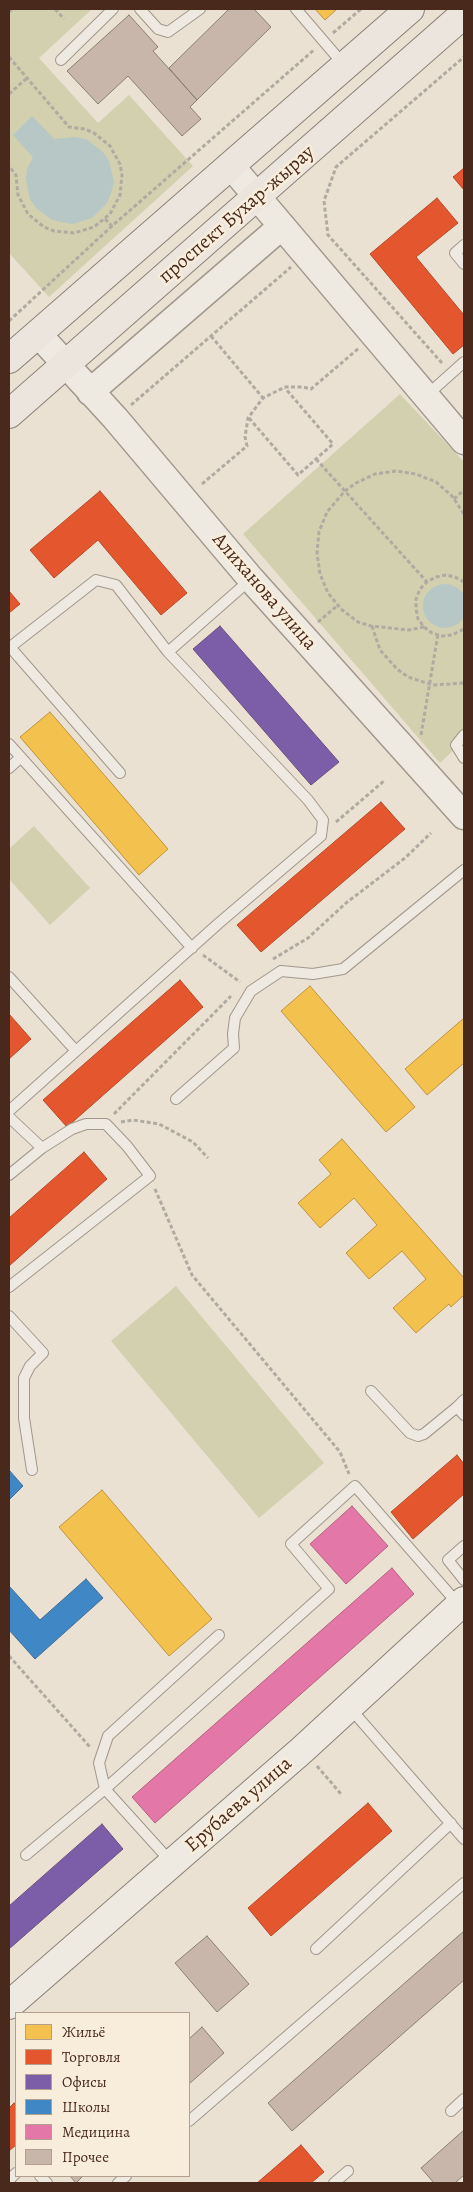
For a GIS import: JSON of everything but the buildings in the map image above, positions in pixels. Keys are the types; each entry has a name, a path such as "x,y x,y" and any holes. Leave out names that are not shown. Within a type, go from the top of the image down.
{"main road":[{"name":"проспект Бухар-жырау","path":"9,359 410,9"},
{"name":"проспект Бухар-жырау","path":"9,414 464,14"},
{"name":"Ерубаева улица","path":"9,2005 350,1707 463,1596"}],"street":[{"path":"231,166 464,441"},
{"path":"90,392 282,226"},
{"name":"Алиханова улица","path":"38,334 115,418 251,579 464,816"}],"lane":[{"path":"61,60 113,9"},
{"path":"140,9 158,29 168,32 200,9"},
{"path":"296,9 345,66"},
{"path":"464,245 454,253 464,264"},
{"path":"425,396 464,362"},
{"path":"168,652 251,579"},
{"path":"9,1111 75,1050 321,836 323,820 308,800 168,652 116,585 96,580 9,647 120,773"},
{"path":"464,735 456,745 464,758"},
{"path":"9,744 192,948"},
{"path":"9,768 20,758"},
{"path":"176,1098 234,1048 232,1034 235,1018 251,990 281,971 313,974 343,969 464,870"},
{"path":"9,977 75,1050"},
{"path":"9,1117 42,1148"},
{"path":"9,1175 53,1140 86,1124 106,1124 128,1146 150,1176 9,1287"},
{"path":"9,1316 43,1353 30,1366 24,1378 24,1418 32,1470"},
{"path":"371,1391 410,1433 418,1436 424,1434 461,1404 464,1415"},
{"path":"26,1856 105,1789 329,1589 291,1544 354,1486 463,1596"},
{"path":"463,1596 448,1560 464,1546"},
{"path":"172,1863 105,1789 99,1763 100,1758 108,1736 218,1635"},
{"path":"350,1707 464,1839"},
{"path":"316,1949 451,1824"},
{"path":"190,2121 464,1883"},
{"path":"451,2111 464,2099"},
{"path":"334,2183 348,2171"}],"path":[{"path":"9,12 12,9"},
{"path":"54,9 64,19"},
{"path":"9,321 112,226 361,9"},
{"path":"9,57 69,127 85,129 103,139 116,155 122,175 121,190 116,205 105,219 94,227 74,233 64,233 44,227 22,205 18,195 16,174 9,166"},
{"path":"451,374 328,235 324,201 336,167 464,57"},
{"path":"9,94 27,78"},
{"path":"105,219 112,226"},
{"path":"128,408 292,267"},
{"path":"211,336 263,398"},
{"path":"202,484 247,446 245,437 248,418 263,398 285,387 311,389 360,347"},
{"path":"248,418 298,475 333,444 285,387"},
{"path":"316,459 427,582"},
{"path":"424,627 410,630 371,626 358,622 338,605 328,593 320,574 317,553 319,532 327,512 345,491 356,482 375,474 396,471 416,474 436,482 454,499 464,514"},
{"path":"454,499 464,490"},
{"path":"464,582 455,577 436,577 427,582 420,590 416,599 418,618 424,627 438,634 452,635 464,629"},
{"path":"314,625 338,605"},
{"path":"371,626 380,650 388,660 408,677 429,684 464,683"},
{"path":"419,743 438,634"},
{"path":"321,836 384,781"},
{"path":"346,903 405,858 431,833"},
{"path":"192,948 242,983"},
{"path":"106,1124 133,1120 159,1124 193,1142 208,1158"},
{"path":"150,1176 192,1274 340,1452 354,1486"},
{"path":"9,1656 100,1758"}],"shaded area":[{"path":"9,9 92,9 39,58 98,123 129,95 193,166 49,297 9,253"},
{"path":"32,116 54,139 75,137 86,139 103,152 109,161 114,182 111,193 107,203 92,218 72,224 52,220 36,208 30,199 26,179 27,169 33,157 13,135"},
{"path":"400,394 464,462 464,740 440,763 243,534"},
{"path":"445,584 457,588 463,594 467,606 463,618 457,624 445,628 433,624 427,618 423,606 427,594 433,588"},
{"path":"34,826 90,888 50,925 9,879 9,849"},
{"path":"176,1286 324,1463 259,1518 111,1341"}]}
